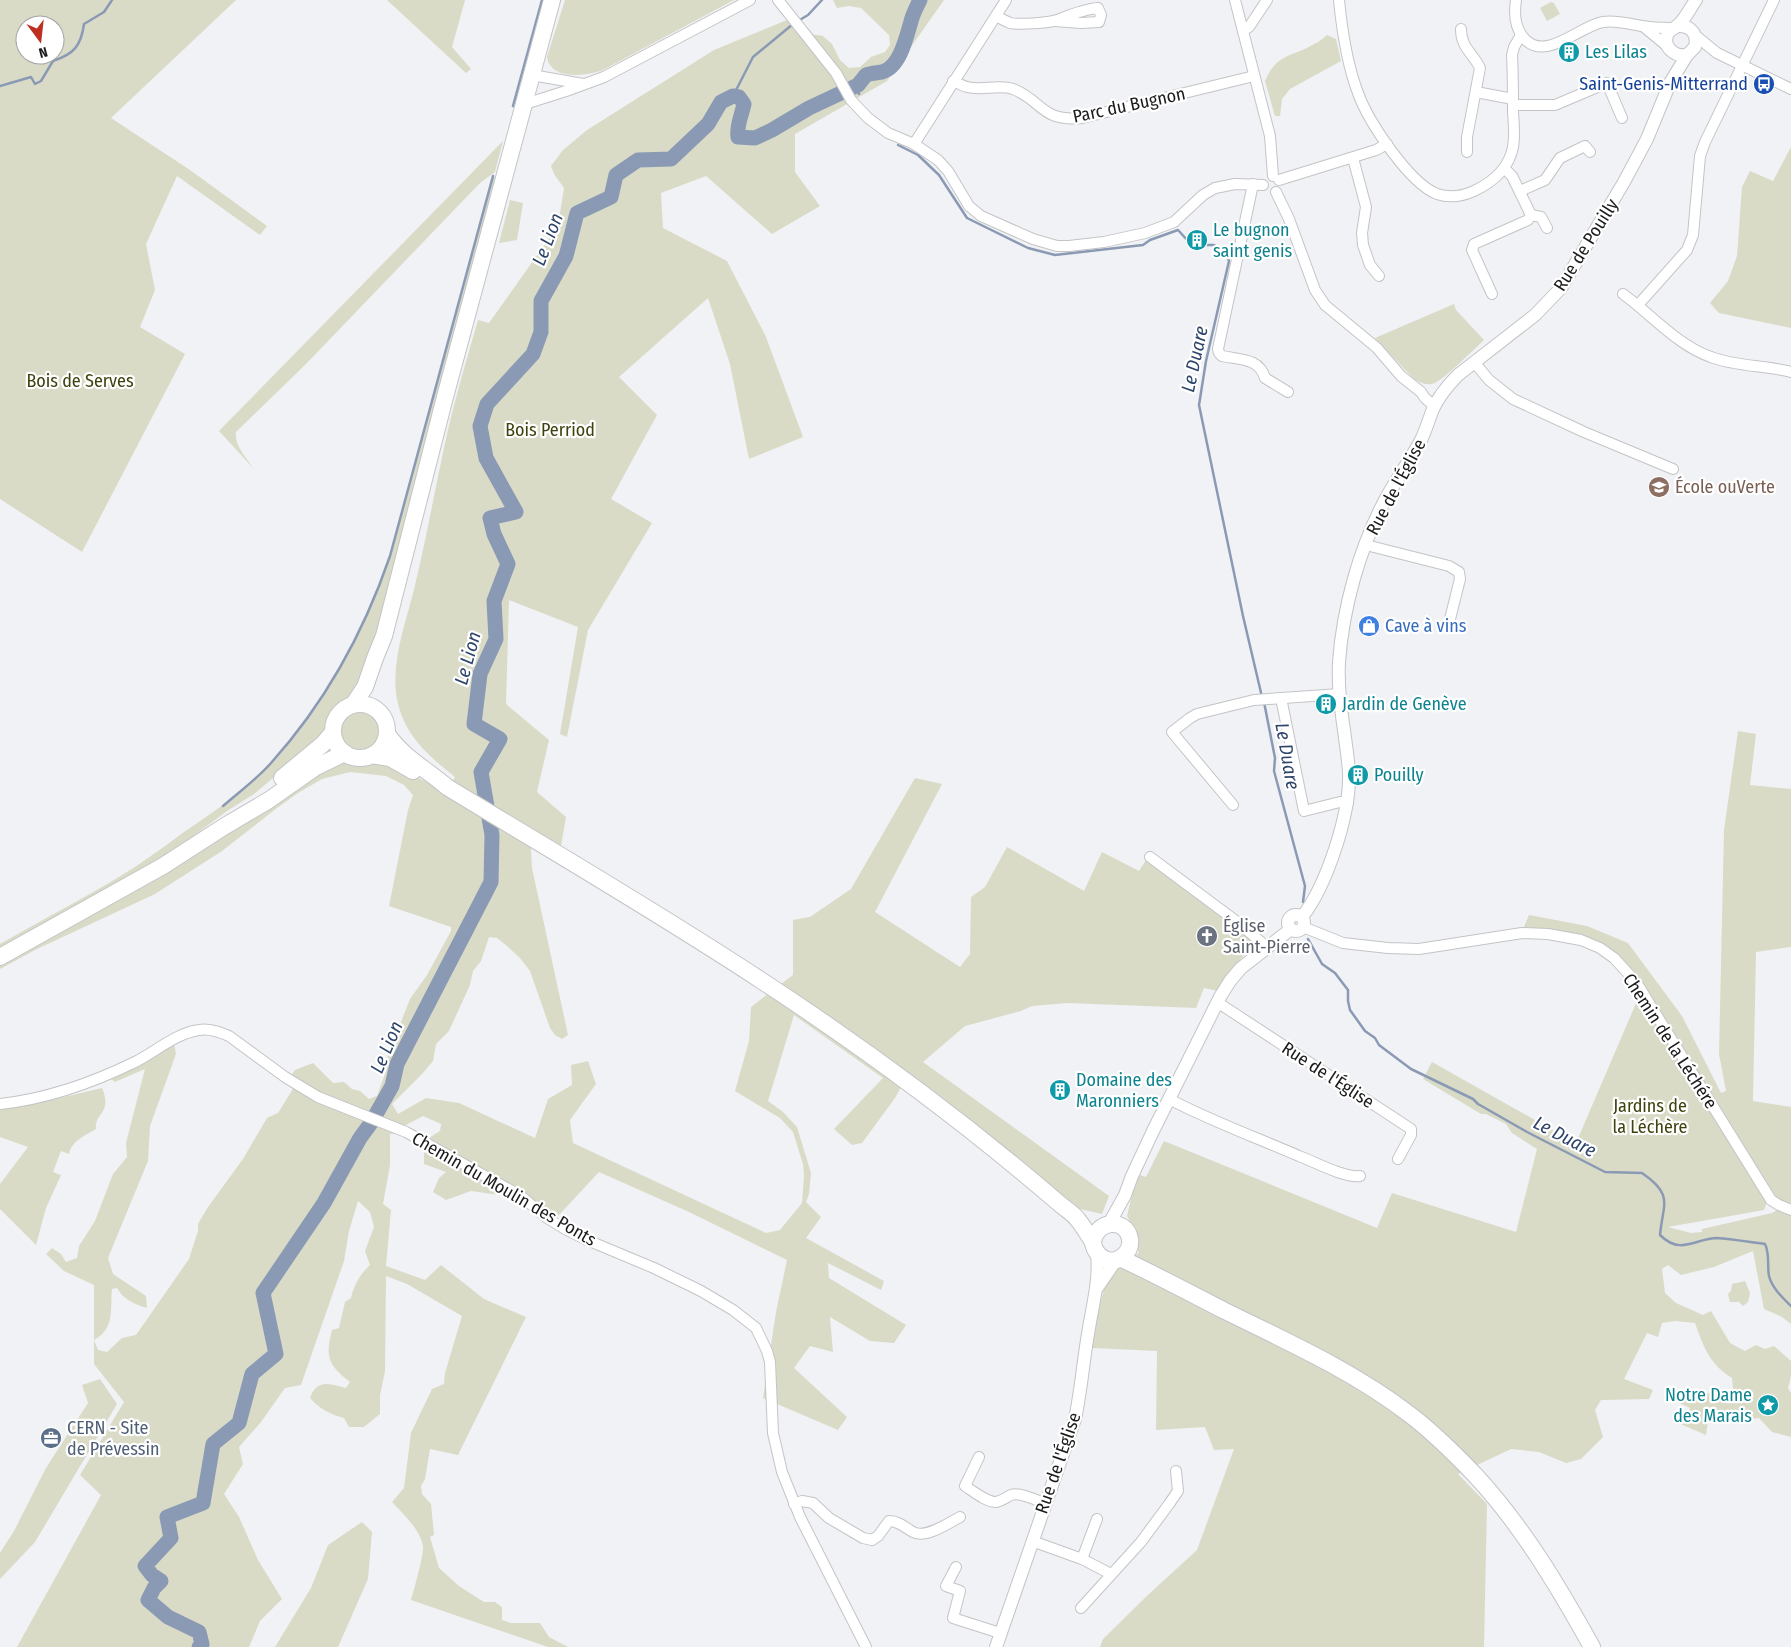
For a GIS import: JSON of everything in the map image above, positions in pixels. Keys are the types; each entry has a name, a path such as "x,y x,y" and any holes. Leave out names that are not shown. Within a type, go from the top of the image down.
{"main road":[{"path":"378,711 376,693 384,636 450,378 552,0"},
{"path":"384,636 374,658 362,694 353,705 340,713 335,722 333,732 336,744 345,753 355,757 372,755 390,758 426,779 447,787 722,955 877,1060 1013,1164 1100,1237 1107,1260 1123,1250"},
{"path":"353,705 365,704 378,711 386,722 387,734 380,749 372,755"},
{"path":"225,826 323,744 333,732"},
{"path":"387,734 409,759 430,772 447,787"},
{"path":"0,957 163,866 262,804 316,767 345,753"},
{"path":"1100,1237 1115,1224 1123,1250 1156,1274 1336,1366 1416,1420 1444,1444 1476,1476 1516,1524 1546,1568 1592,1647"}],"street":[{"path":"524,104 566,92 615,72 750,0"},
{"path":"778,0 841,81 851,100 875,124 888,133 914,144 938,160 948,171 969,206 981,216 1033,239 1056,246 1104,242 1145,234 1174,222 1203,195 1226,184 1258,184 1268,192 1276,192"},
{"path":"914,144 1006,0"},
{"path":"1235,0 1270,136 1279,189 1276,192"},
{"path":"1243,30 1249,28 1267,0"},
{"path":"1339,0 1344,35 1355,84 1363,105 1387,144 1418,181 1439,194 1455,196 1471,192 1492,181 1504,168 1513,147 1512,55 1521,34"},
{"path":"1516,0 1514,15 1521,34 1527,41 1533,44 1547,47 1598,24 1617,22 1644,26 1683,26 1717,53"},
{"name":"Rue de Pouilly","path":"1670,83 1667,38 1697,0"},
{"name":"Rue de Pouilly","path":"1474,362 1535,315 1561,288 1643,148 1654,126 1670,83 1689,53 1695,47 1694,33 1697,0"},
{"path":"1638,305 1687,250 1691,243 1700,156 1774,0"},
{"path":"996,16 1011,23 1055,21"},
{"path":"1644,26 1669,49 1681,56 1689,53 1717,53 1744,61 1791,89"},
{"path":"1461,29 1463,44 1477,61 1480,68 1467,152"},
{"path":"532,75 584,84"},
{"name":"Parc du Bugnon","path":"953,81 966,87 1012,89 1024,95 1050,115 1070,119 1082,118 1254,76"},
{"path":"1476,92 1513,102 1555,105 1607,83 1622,118"},
{"path":"1288,392 1265,378 1262,369 1256,364 1222,356 1218,349 1258,184 1266,178 1276,178 1353,158 1387,144"},
{"path":"1520,191 1545,180 1560,158 1585,146 1590,152"},
{"path":"1353,158 1366,207 1362,233 1363,245 1370,265 1380,276"},
{"path":"1504,168 1512,176 1531,215"},
{"path":"1276,192 1289,219 1315,290 1325,305 1377,348 1401,376 1421,392 1434,406"},
{"path":"1531,215 1541,217 1547,228"},
{"path":"1492,294 1472,250 1474,244 1528,220 1531,215"},
{"path":"1623,294 1676,337 1710,357 1724,362 1791,372"},
{"path":"1474,362 1489,380 1514,400 1576,429 1673,469"},
{"name":"Rue de l'Église","path":"996,1647 1080,1397 1088,1335 1097,1288 1100,1237 1125,1195 1132,1176 1217,1002 1241,968 1299,924 1313,900 1326,870 1340,833 1348,803 1349,770 1340,694 1339,663 1343,632 1354,579 1384,502 1422,438 1434,406 1441,394 1458,375 1474,362"},
{"path":"1421,392 1430,391 1441,394"},
{"path":"1366,545 1449,566 1459,572 1460,579 1450,619"},
{"path":"1232,805 1172,732 1197,714 1254,700 1340,694"},
{"path":"1281,698 1304,810 1340,802 1348,803"},
{"path":"1150,857 1236,921 1267,947"},
{"name":"Chemin de la Léchére","path":"1299,924 1343,943 1388,948 1419,949 1522,933 1548,934 1581,940 1600,948 1625,969 1641,990 1771,1200 1791,1210"},
{"name":"Rue de l'Église","path":"1217,1002 1410,1129 1411,1135 1398,1159"},
{"name":"Chemin du Moulin des Ponts","path":"0,1104 32,1099 93,1081 135,1062 190,1032 207,1029 229,1036 285,1077 318,1097 406,1132 521,1196 546,1218 588,1240 654,1268 701,1291 749,1322 762,1337 770,1362 773,1433 782,1472 794,1504 866,1647"},
{"path":"1169,1099 1224,1125 1314,1162 1353,1177 1360,1176"},
{"name":"Rue de l'Église","path":"1097,1288 1123,1250 1125,1195"},
{"path":"979,1458 965,1486 996,1502 1004,1500 1011,1495 1017,1495 1044,1503"},
{"path":"1081,1608 1140,1542 1178,1491 1176,1471"},
{"path":"794,1504 802,1501 813,1502 829,1518 863,1538 872,1540 878,1536 889,1521 896,1521 915,1534 923,1535 960,1517"},
{"path":"1082,1559 1097,1519"},
{"path":"1032,1541 1082,1559 1110,1574"},
{"path":"956,1567 946,1586 960,1591 953,1618 1000,1633"}],"green space":[{"name":"Bois de Serves","path":"0,0 236,0 111,118 190,170 267,226 260,235 177,176 146,244 155,290 140,327 185,354 82,552 0,499"},
{"path":"387,0 465,0 452,47 471,69 466,73"},
{"path":"565,0 734,0 603,70 588,74 570,75 555,70 550,65 547,57"},
{"name":"Bois Perriod","path":"833,0 944,0 887,81 795,134 795,172 820,206 772,234 706,176 661,193 663,228 727,261 766,337 803,437 749,459 730,364 708,298 619,377 657,415 611,499 652,523 588,630 567,737 560,734 578,627 509,600 506,704 549,740 537,792 566,817 561,846 532,829 531,850 532,868 568,1035 562,1039 555,1035 550,1028 530,971 520,958 497,938 489,937 481,961 473,971 470,985 449,1031 436,1044 433,1061 392,1104 398,1114 426,1098 459,1103 535,1138 548,1099 572,1085 571,1065 588,1061 596,1084 570,1120 573,1143 766,1233 780,1230 802,1203 803,1164 793,1132 780,1118 735,1091 749,1041 751,1007 793,975 793,920 810,917 851,889 915,778 942,784 875,912 960,967 970,954 971,897 985,887 1007,847 1084,891 1102,852 1139,871 1146,860 1236,924 1256,941 1228,974 1218,991 1204,988 1196,1008 1067,1003 1032,1006 1021,1011 965,1026 923,1062 1109,1196 1102,1214 1080,1209 909,1073 895,1098 862,1143 852,1145 834,1129 883,1078 794,1015 768,1101 783,1112 797,1127 811,1173 809,1194 806,1202 821,1217 806,1238 884,1281 881,1290 828,1263 829,1278 906,1325 894,1343 870,1341 830,1317 833,1352 810,1346 794,1368 847,1417 838,1430 763,1398 776,1312 787,1260 689,1212 599,1172 557,1217 528,1199 471,1191 446,1200 433,1192 439,1178 446,1172 424,1164 424,1141 440,1131 441,1124 423,1116 402,1127 401,1133 390,1134 390,1165 383,1204 391,1210 386,1266 425,1280 441,1265 484,1299 526,1317 458,1455 430,1449 425,1479 421,1486 422,1494 431,1504 434,1535 430,1537 439,1568 459,1586 484,1602 495,1602 502,1607 502,1620 511,1623 540,1623 549,1637 568,1647 548,1647 411,1600 423,1546 415,1528 392,1502 404,1488 411,1433 432,1389 444,1384 445,1373 462,1316 407,1284 386,1276 385,1371 380,1395 380,1414 364,1427 349,1427 344,1418 326,1411 310,1398 316,1387 321,1385 330,1384 346,1388 350,1382 337,1370 330,1360 329,1347 332,1330 339,1328 345,1302 351,1298 358,1280 370,1265 365,1251 374,1227 370,1212 358,1201 349,1231 344,1261 301,1385 285,1388 261,1422 239,1447 243,1464 224,1494 239,1517 258,1560 282,1599 260,1621 249,1647 17,1647 101,1495 80,1475 124,1402 94,1364 94,1340 98,1350 107,1352 122,1338 136,1335 189,1259 198,1231 198,1224 208,1207 243,1159 267,1118 278,1113 294,1087 291,1076 295,1070 313,1063 333,1083 344,1082 352,1089 360,1091 369,1099 377,1096 386,1071 387,1052 410,999 427,975 451,931 451,927 389,906 408,810 413,795 404,785 386,776 350,772 322,779 298,793 222,851 155,894 37,949 0,969 0,963 308,780 342,762 362,764 378,761 386,762 447,792 455,777 425,751 409,731 403,719 396,693 395,679 398,652 419,568 451,416 478,320 489,323 550,237 560,213 564,188 551,166 563,150 587,130 714,50 787,20 794,13 810,34 823,36 832,44 840,60 849,68 860,67 871,57 885,52 890,45 889,35 861,8 849,6 837,8"},
{"path":"1551,2 1554,3 1560,14 1547,21 1540,8"},
{"path":"1327,35 1336,39 1341,61 1290,89 1282,99 1280,116 1275,116 1265,81 1270,72 1280,60 1316,43"},
{"path":"503,141 495,172 480,183 305,365 236,432 239,447 254,469 219,431"},
{"path":"1791,147 1791,328 1719,313 1710,303 1728,281 1737,256 1742,187 1750,171 1773,181"},
{"path":"493,176 496,178 367,667 354,695 335,705 330,711 323,735 317,741 254,794 227,811 176,849 148,866 0,948 0,944 135,867 229,801 277,758 298,733 336,676 366,616 390,556"},
{"path":"510,200 523,203 517,240 499,243"},
{"path":"1454,304 1456,310 1484,340 1437,382 1426,384 1413,378 1375,338"},
{"path":"360,711 374,717 380,731 374,745 360,751 346,745 340,731 346,717"},
{"name":"Jardins de la Léchère","path":"1738,731 1756,734 1750,785 1791,789 1791,947 1756,952 1753,1101 1791,1107 1791,1324 1782,1317 1764,1309 1753,1251 1714,1267 1681,1275 1668,1265 1662,1269 1665,1293 1676,1303 1703,1315 1711,1311 1730,1343 1745,1351 1756,1345 1765,1349 1774,1346 1791,1361 1791,1376 1788,1388 1791,1393 1791,1437 1772,1432 1759,1418 1748,1419 1710,1408 1706,1435 1678,1423 1687,1415 1690,1408 1675,1401 1679,1390 1708,1393 1734,1400 1732,1378 1718,1367 1708,1354 1695,1323 1675,1321 1662,1323 1658,1337 1647,1333 1624,1379 1653,1390 1649,1399 1601,1400 1595,1410 1603,1437 1581,1459 1566,1463 1539,1452 1511,1449 1458,1474 1487,1504 1484,1647 1100,1647 1103,1639 1197,1550 1234,1449 1214,1450 1205,1427 1156,1430 1157,1351 1092,1348 1098,1312 1107,1278 1116,1268 1128,1265 1139,1252 1135,1245 1132,1225 1127,1216 1137,1174 1146,1177 1164,1141 1377,1228 1392,1193 1516,1232 1537,1149 1512,1133 1506,1124 1486,1114 1481,1114 1423,1079 1432,1062 1576,1143 1640,994 1768,1199 1764,1210 1668,1227 1691,1233 1702,1232 1702,1229 1772,1213 1782,1207 1667,1021 1616,952 1583,938 1523,929 1529,915 1587,926 1628,943 1682,1016 1721,1093 1726,1091 1719,1054 1724,830"},
{"path":"174,1043 176,1054 150,1126 148,1161 108,1258 113,1274 146,1296 147,1308 129,1301 117,1288 112,1289 108,1325 101,1336 94,1340 94,1285 64,1271 46,1254 52,1248 61,1254 66,1262 77,1258 79,1246 95,1221 113,1174 127,1157 126,1143 145,1069 115,1082 111,1079 113,1074"},
{"path":"102,1088 105,1103 96,1123 96,1129 76,1142 69,1154 61,1151 53,1172 61,1175 46,1208 36,1245 0,1209 0,1184 28,1147 0,1137 0,1107 51,1100"},
{"path":"1745,1281 1750,1293 1748,1302 1743,1306 1739,1302 1730,1302 1728,1294 1731,1291 1732,1284"},
{"path":"100,1379 117,1404 35,1542 0,1579 0,1553 14,1531 46,1468 88,1403 82,1385"},
{"path":"362,1522 372,1532 368,1579 338,1647 275,1647 311,1588 328,1545"}],"waterway":[{"path":"0,86 31,77 35,84 41,81 53,61 75,48 81,38 84,24 104,12 112,0"},
{"path":"513,106 542,0"},
{"path":"798,21 808,15 822,0"},
{"name":"Le Lion","path":"199,1647 202,1644 199,1632 168,1617 148,1600 154,1588 161,1581 152,1575 145,1566 171,1538 167,1517 203,1503 213,1444 239,1423 252,1374 276,1354 263,1293 324,1203 360,1138 371,1123 392,1086 397,1064 491,882 492,835 481,772 500,739 474,724 480,674 496,639 494,601 508,564 494,534 490,518 516,512 486,458 480,426 487,404 533,354 541,332 541,301 566,256 577,213 611,197 616,175 638,160 671,159 708,124 721,102 733,96 739,97 744,104 738,125 738,137 755,138 809,108 858,85 866,75 889,69 899,57 920,0"},
{"path":"733,96 753,57 793,24"},
{"path":"858,85 859,94"},
{"name":"Le Duare","path":"898,145 918,155 939,175 967,218 1028,248 1055,255 1143,245 1150,240 1178,230 1189,242 1199,245 1214,245 1225,251 1229,261 1206,361 1199,405 1262,697"},
{"path":"223,806 266,769 309,716 341,666 368,612 390,556 493,176"},
{"name":"Le Duare","path":"1264,702 1275,758 1274,771 1305,886 1303,902"},
{"name":"Le Duare","path":"1308,939 1322,964 1335,973 1348,990 1350,1010 1365,1031 1375,1038 1379,1045 1411,1069 1473,1099 1478,1104 1527,1132 1605,1172 1642,1173 1659,1187 1663,1194 1664,1207 1660,1235 1668,1241 1682,1245 1717,1238 1765,1244 1770,1280 1791,1306"}],"place":[{"name":"Les Lilas","path":"1569,52"},
{"name":"Saint-Genis-Mitterrand","path":"1764,84"},
{"name":"Le bugnon saint genis","path":"1197,240"},
{"name":"École ouVerte","path":"1659,487"},
{"name":"Cave à vins","path":"1369,626"},
{"name":"Jardin de Genève","path":"1326,704"},
{"name":"Pouilly","path":"1358,775"},
{"name":"Église Saint-Pierre","path":"1207,936"},
{"name":"Domaine des Maronniers","path":"1060,1090"},
{"name":"Notre Dame des Marais","path":"1768,1405"},
{"name":"CERN - Site de Prévessin","path":"51,1438"}]}
